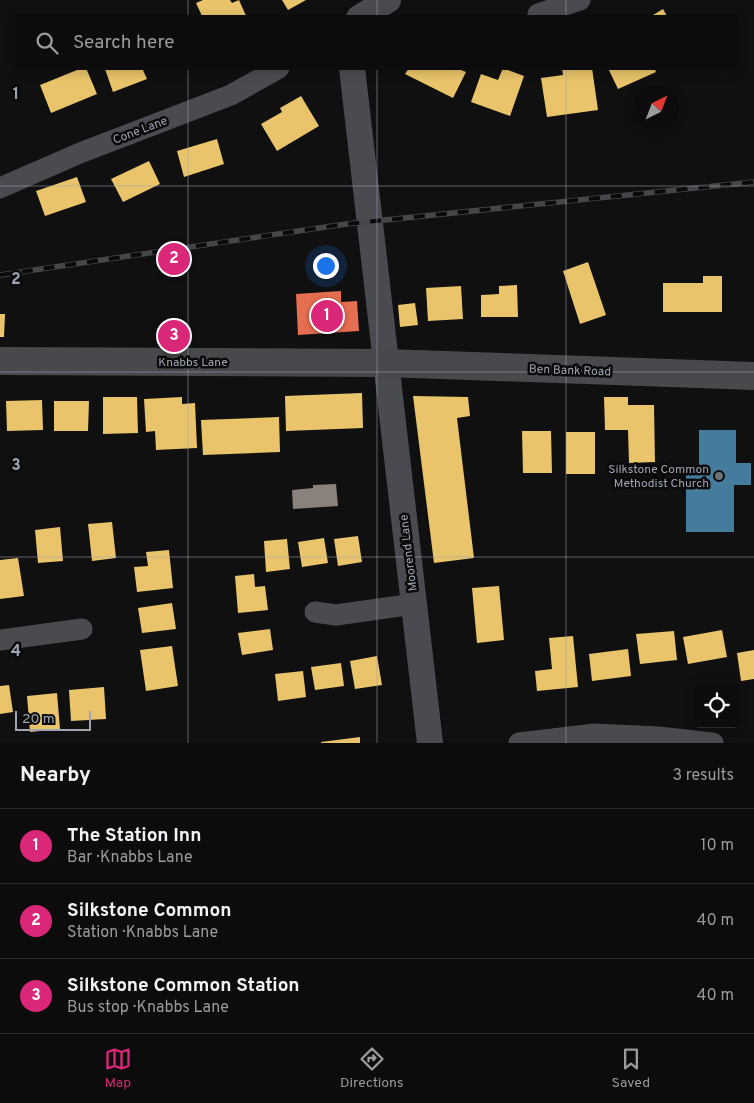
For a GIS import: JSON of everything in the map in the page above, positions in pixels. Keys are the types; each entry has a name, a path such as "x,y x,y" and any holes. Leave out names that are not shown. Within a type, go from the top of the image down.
{"main road":[{"name":"Knabbs Lane","path":"0,360 386,363"},
{"name":"Ben Bank Road","path":"386,363 754,376"}],"street":[{"path":"364,15 388,0"},
{"path":"535,10 580,0"},
{"name":"Cone Lane","path":"0,188 80,153 231,95 275,70"},
{"path":"352,70 386,363"},
{"name":"Moorend Lane","path":"386,363 430,743"},
{"path":"315,612 336,615 414,604"},
{"path":"0,640 82,630"},
{"path":"519,743 595,734 713,743"}],"building: Homes":[{"path":"203,0 230,0 232,3 239,0 246,15 202,15 196,3"},
{"path":"282,0 306,0 288,10"},
{"path":"663,9 666,15 653,15"},
{"path":"77,70 87,70 97,94 51,113 40,85"},
{"path":"105,70 143,70 147,79 113,92"},
{"path":"408,70 461,70 466,72 453,98 405,74"},
{"path":"502,70 508,70 524,76 510,116 471,102 481,74 498,80"},
{"path":"562,70 592,70 598,110 547,117 541,78 563,75"},
{"path":"609,70 655,70 656,72 618,89"},
{"path":"301,96 319,126 277,151 261,124 282,112 280,108"},
{"path":"217,139 224,164 184,177 177,151"},
{"path":"149,161 160,184 123,202 111,179"},
{"path":"77,177 86,202 45,216 36,191"},
{"path":"588,262 606,315 580,324 563,271"},
{"path":"703,276 722,276 722,312 663,312 663,283 703,283"},
{"path":"517,285 518,317 481,317 481,295 499,294 499,286"},
{"path":"461,286 463,319 428,321 426,288"},
{"path":"415,303 418,325 400,327 398,305"},
{"path":"0,314 5,314 4,337 0,337"},
{"path":"362,393 363,428 286,431 285,396"},
{"path":"413,396 468,397 470,416 457,418 474,558 434,563"},
{"path":"103,397 137,397 138,433 103,434"},
{"path":"182,397 182,404 195,403 197,448 156,450 155,431 146,432 144,399"},
{"path":"604,397 628,397 628,405 654,405 655,462 629,463 628,430 605,430"},
{"path":"42,400 43,430 7,431 6,401"},
{"path":"54,401 89,401 88,431 54,431"},
{"path":"279,417 280,452 203,455 201,420"},
{"path":"522,431 551,431 552,473 523,473"},
{"path":"566,432 595,432 595,474 566,474"},
{"path":"112,522 116,558 92,561 88,524"},
{"path":"60,527 63,561 38,563 35,530"},
{"path":"358,536 362,562 338,566 334,539"},
{"path":"324,538 328,563 302,567 298,542"},
{"path":"287,539 290,569 266,572 264,541"},
{"path":"169,550 173,588 137,592 134,567 148,566 146,552"},
{"path":"18,558 24,596 0,599 0,560"},
{"path":"254,574 255,587 265,586 268,610 238,613 235,576"},
{"path":"499,586 504,640 477,643 472,588"},
{"path":"172,603 176,629 142,633 138,608"},
{"path":"270,629 273,650 242,655 238,633"},
{"path":"722,630 727,657 688,664 683,637"},
{"path":"674,631 677,660 640,664 636,634"},
{"path":"573,636 578,687 537,691 535,671 552,669 549,638"},
{"path":"172,646 178,686 146,691 140,650"},
{"path":"628,649 631,676 592,681 589,654"},
{"path":"754,650 754,679 741,681 737,653"},
{"path":"377,656 382,685 355,689 350,661"},
{"path":"341,663 344,686 315,690 311,667"},
{"path":"303,671 306,697 278,701 275,674"},
{"path":"9,685 13,712 0,714 0,686"},
{"path":"104,687 106,719 71,721 69,690"},
{"path":"57,693 60,729 30,732 27,696"},
{"path":"360,737 360,743 321,743 321,742"}],"building: Shops":[{"path":"341,291 341,302 357,301 359,331 298,335 296,294"}],"building: Public":[{"name":"Silkstone Common Methodist Church","path":"699,430 736,430 736,463 751,463 751,485 734,485 734,532 686,532 686,467 699,467"}],"building: Industry":[{"path":"336,484 338,506 293,509 292,490 313,488 313,485"}],"railway":[{"path":"0,275 346,224 754,182"}],"place":[{"name":"Silkstone Common","path":"174,259"},
{"name":"The Station Inn","path":"327,316"},
{"name":"Silkstone Common Station","path":"174,336"},
{"name":"Silkstone Common Methodist Church","path":"719,476"}]}
